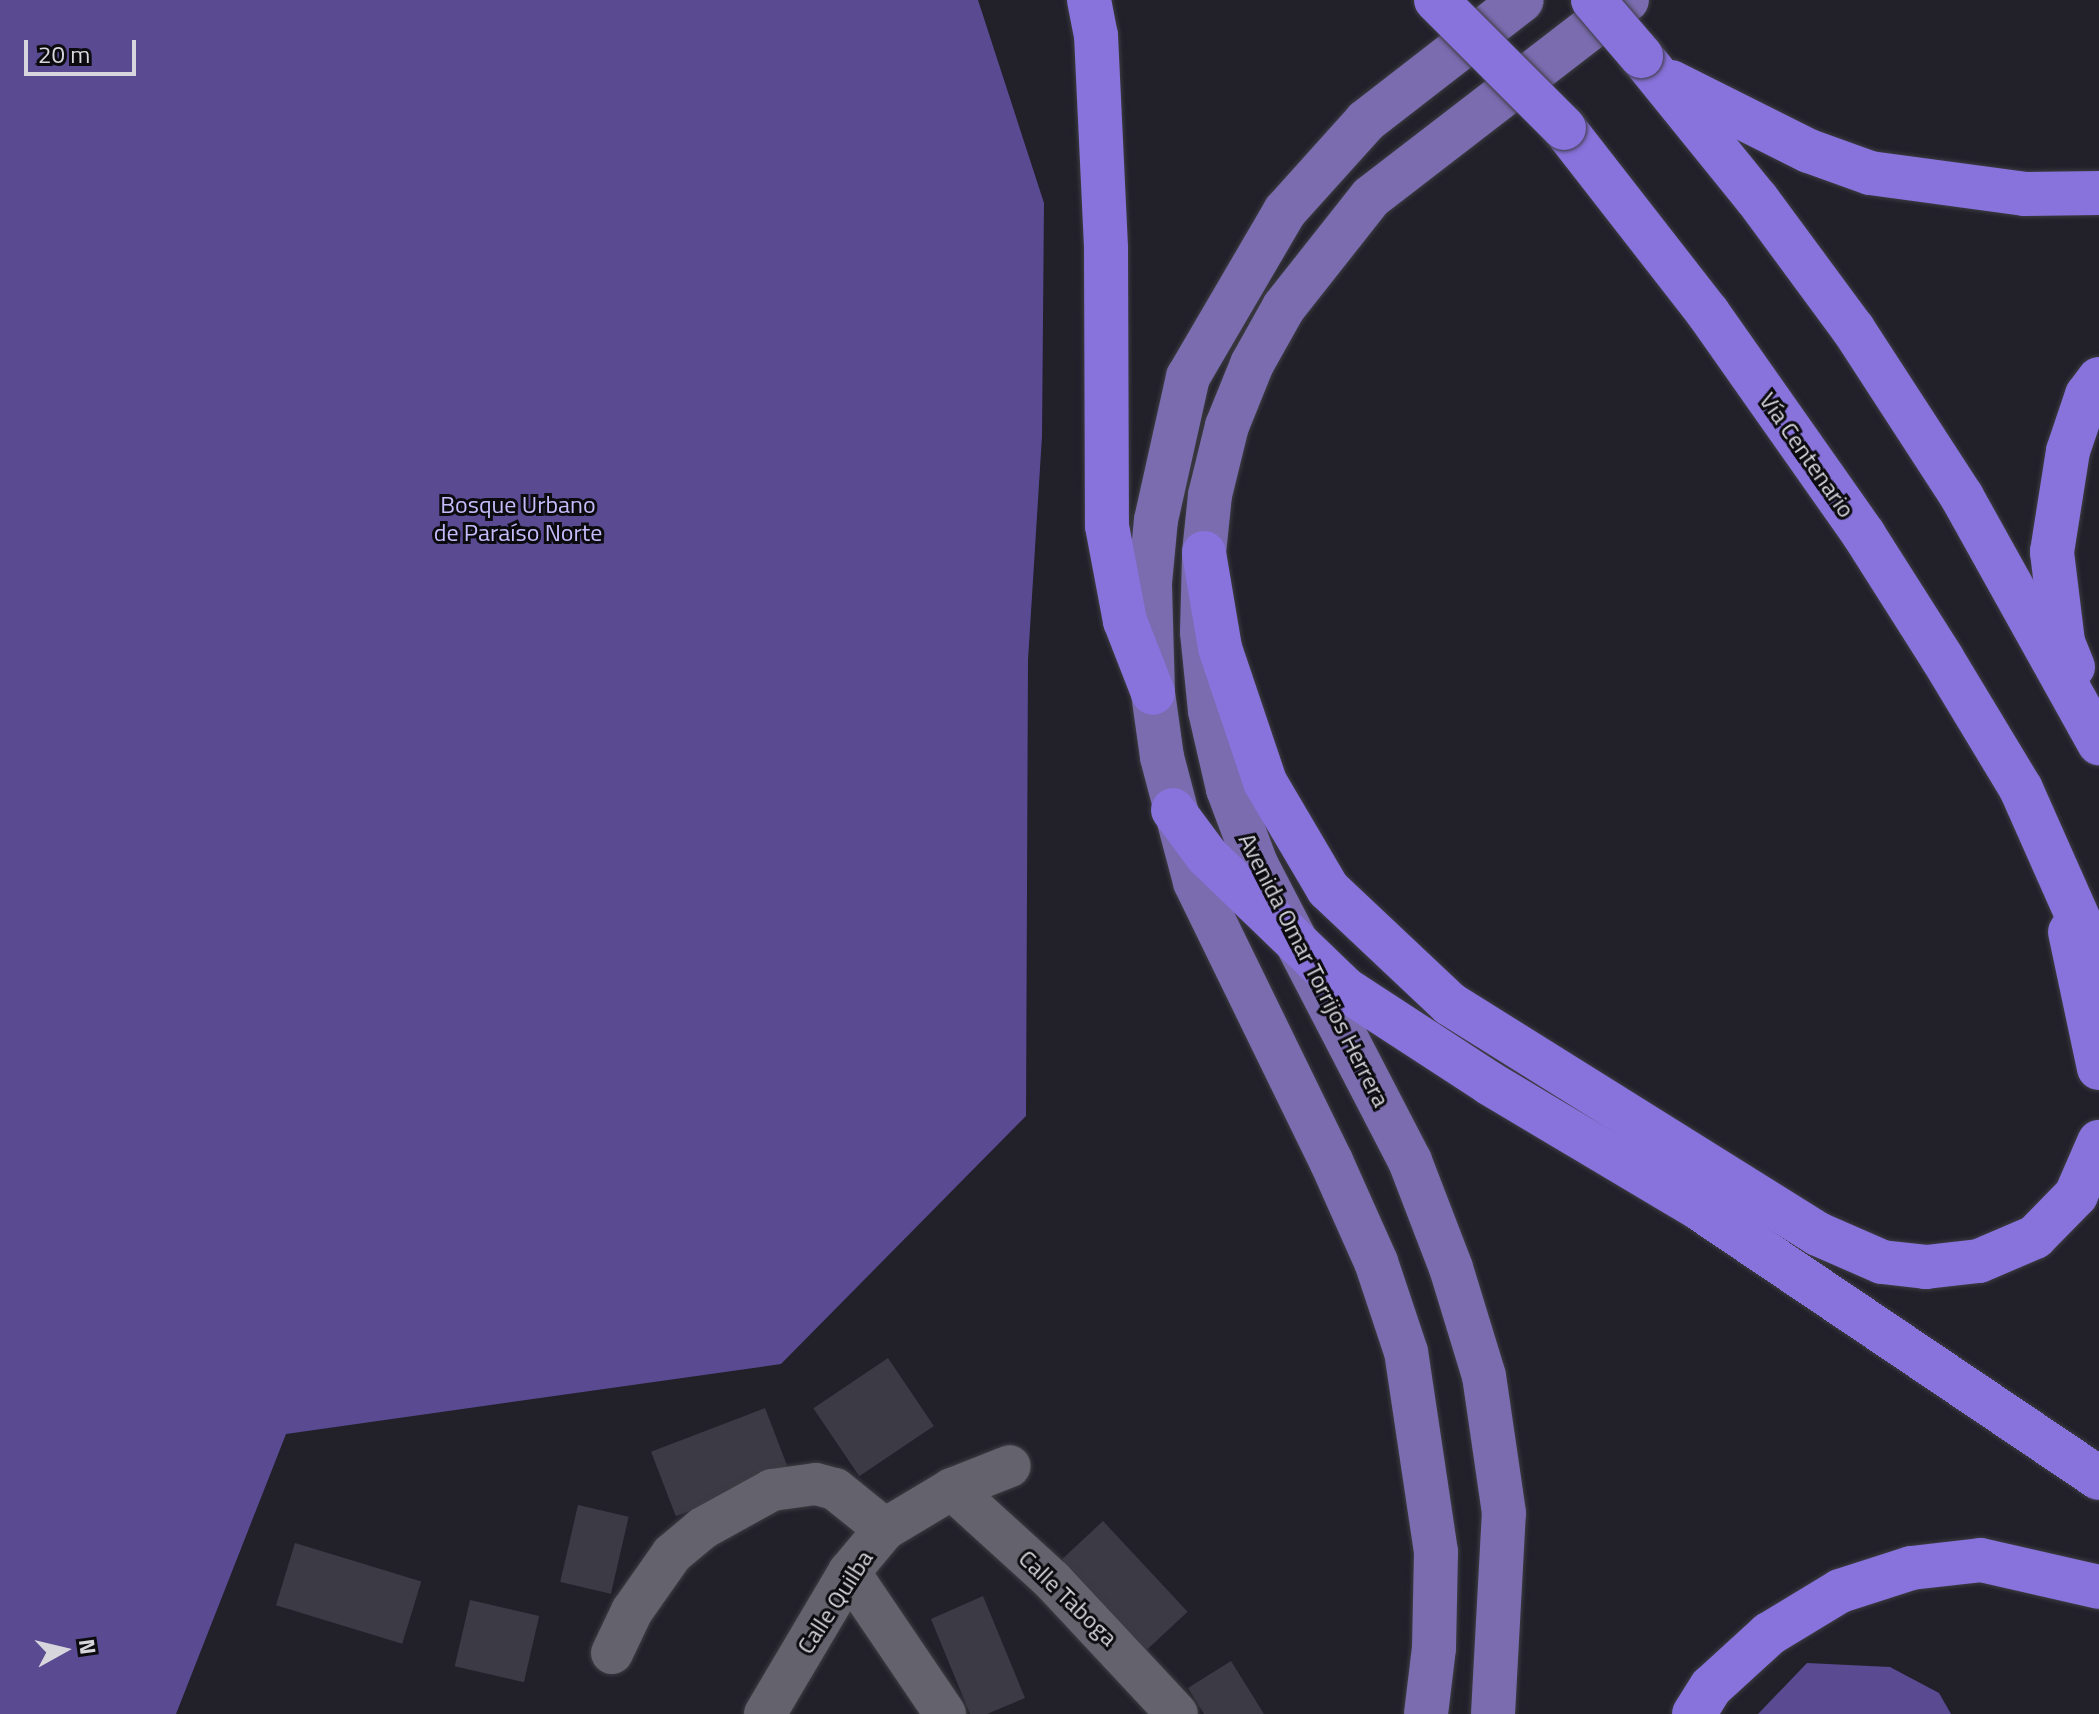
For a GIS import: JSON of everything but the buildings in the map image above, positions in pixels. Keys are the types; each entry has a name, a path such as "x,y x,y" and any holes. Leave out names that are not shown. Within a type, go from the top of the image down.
{"highway":[{"path":"1089,0 1096,35 1106,249 1107,526 1125,621 1153,693"},
{"name":"Vía Centenario","path":"1436,0 1564,128 1708,313 1864,535 2021,789 2099,965"},
{"path":"1593,0 1649,66 1853,329 1962,497 2099,743"},
{"path":"1649,66 1809,151 1870,173 2025,194 2099,193"},
{"path":"2099,379 2087,395 2068,451 2052,552 2063,642 2099,732"},
{"path":"1204,553 1220,648 1265,782 1328,889 1450,1004 1818,1234 1882,1262 1926,1267 1979,1261 2035,1237 2076,1195 2099,1142"},
{"path":"1173,810 1207,856 1345,989 1489,1083 1700,1209 2099,1478"},
{"path":"2051,852 2099,1068"},
{"path":"1694,1714 1711,1687 1769,1634 1840,1591 1911,1568 1981,1560 2099,1587"}],"main road":[{"path":"1426,1714 1434,1648 1436,1552 1406,1352 1376,1262 1195,882 1173,810 1153,693 1150,583 1156,520 1188,377 1214,326 1285,211 1366,121 1522,0"},
{"name":"Avenida Omar Torrijos Herrera","path":"1493,1714 1504,1513 1484,1376 1410,1161 1256,864 1228,789 1210,711 1202,632 1204,553 1210,495 1227,426 1252,364 1284,307 1371,197 1627,0"}],"street":[{"name":"Calle Quilba","path":"765,1714 849,1572 885,1529 952,1489 1010,1466"},
{"path":"612,1653 632,1611 672,1554 703,1528 772,1490 805,1485 835,1489 885,1529"},
{"name":"Calle Taboga","path":"952,1489 1052,1580 1177,1714"},
{"path":"849,1572 945,1714"}],"green space":[{"name":"Bosque Urbano de Paraíso Norte","path":"0,0 978,0 1044,203 1042,436 1028,660 1026,1116 781,1364 286,1434 176,1714 0,1714"},
{"path":"1807,1663 1890,1667 1939,1693 1951,1714 1758,1714"}]}
